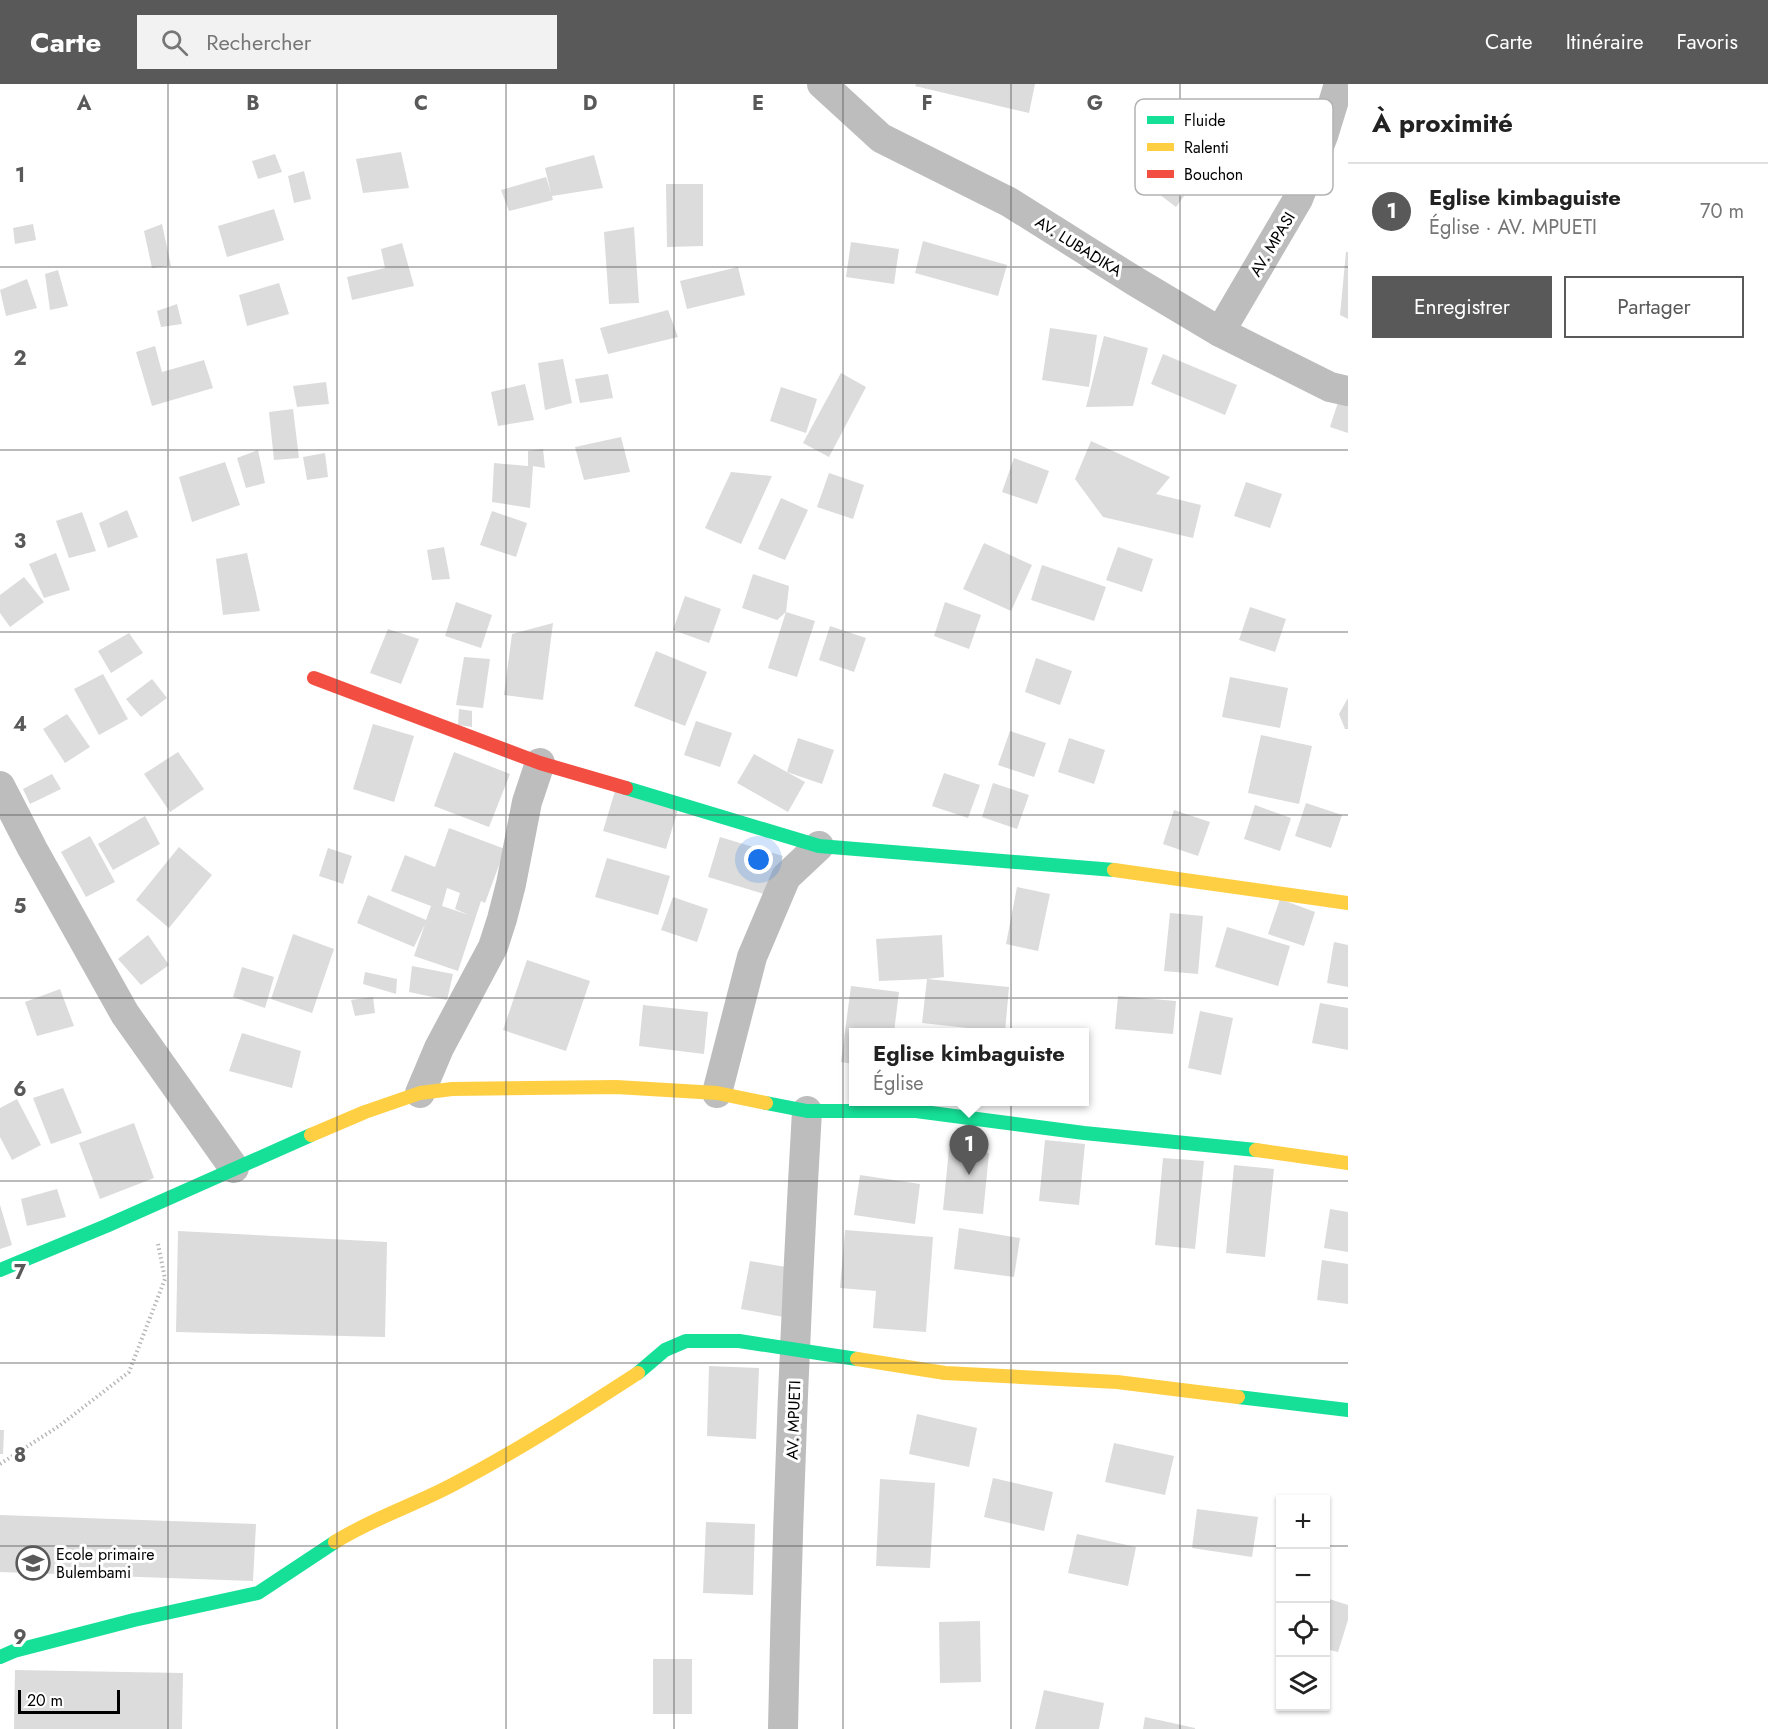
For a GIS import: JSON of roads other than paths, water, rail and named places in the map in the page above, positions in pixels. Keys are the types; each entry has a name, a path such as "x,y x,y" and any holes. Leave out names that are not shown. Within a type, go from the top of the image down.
{"street":[{"name":"AV. LUBADIKA","path":"822,84 881,138 1009,202 1220,332 1330,387 1348,392"},
{"name":"AV. MPASI","path":"1333,104 1339,84"},
{"name":"AV. MPASI","path":"1220,332 1300,195"},
{"path":"314,678 540,763 819,846 1115,870 1348,903"},
{"path":"420,1093 439,1048 493,946 511,884 527,802 540,763"},
{"path":"0,786 32,849 125,1014 234,1168"},
{"path":"717,1093 752,957 786,877 819,846"},
{"path":"0,1270 365,1112 420,1093 452,1089 616,1087 717,1093 807,1111 916,1111 1084,1133 1256,1150 1348,1163"},
{"name":"AV. MPUETI","path":"783,1729 787,1535 807,1111"},
{"path":"0,1657 14,1651 123,1623 258,1593 354,1530 453,1485 588,1406 638,1373 665,1350 686,1341 739,1341 945,1373 1117,1382 1348,1410"}],"place":[{"name":"Eglise kimbaguiste","path":"969,1175"},
{"name":"Ecole primaire Bulembami","path":"33,1563"}]}
